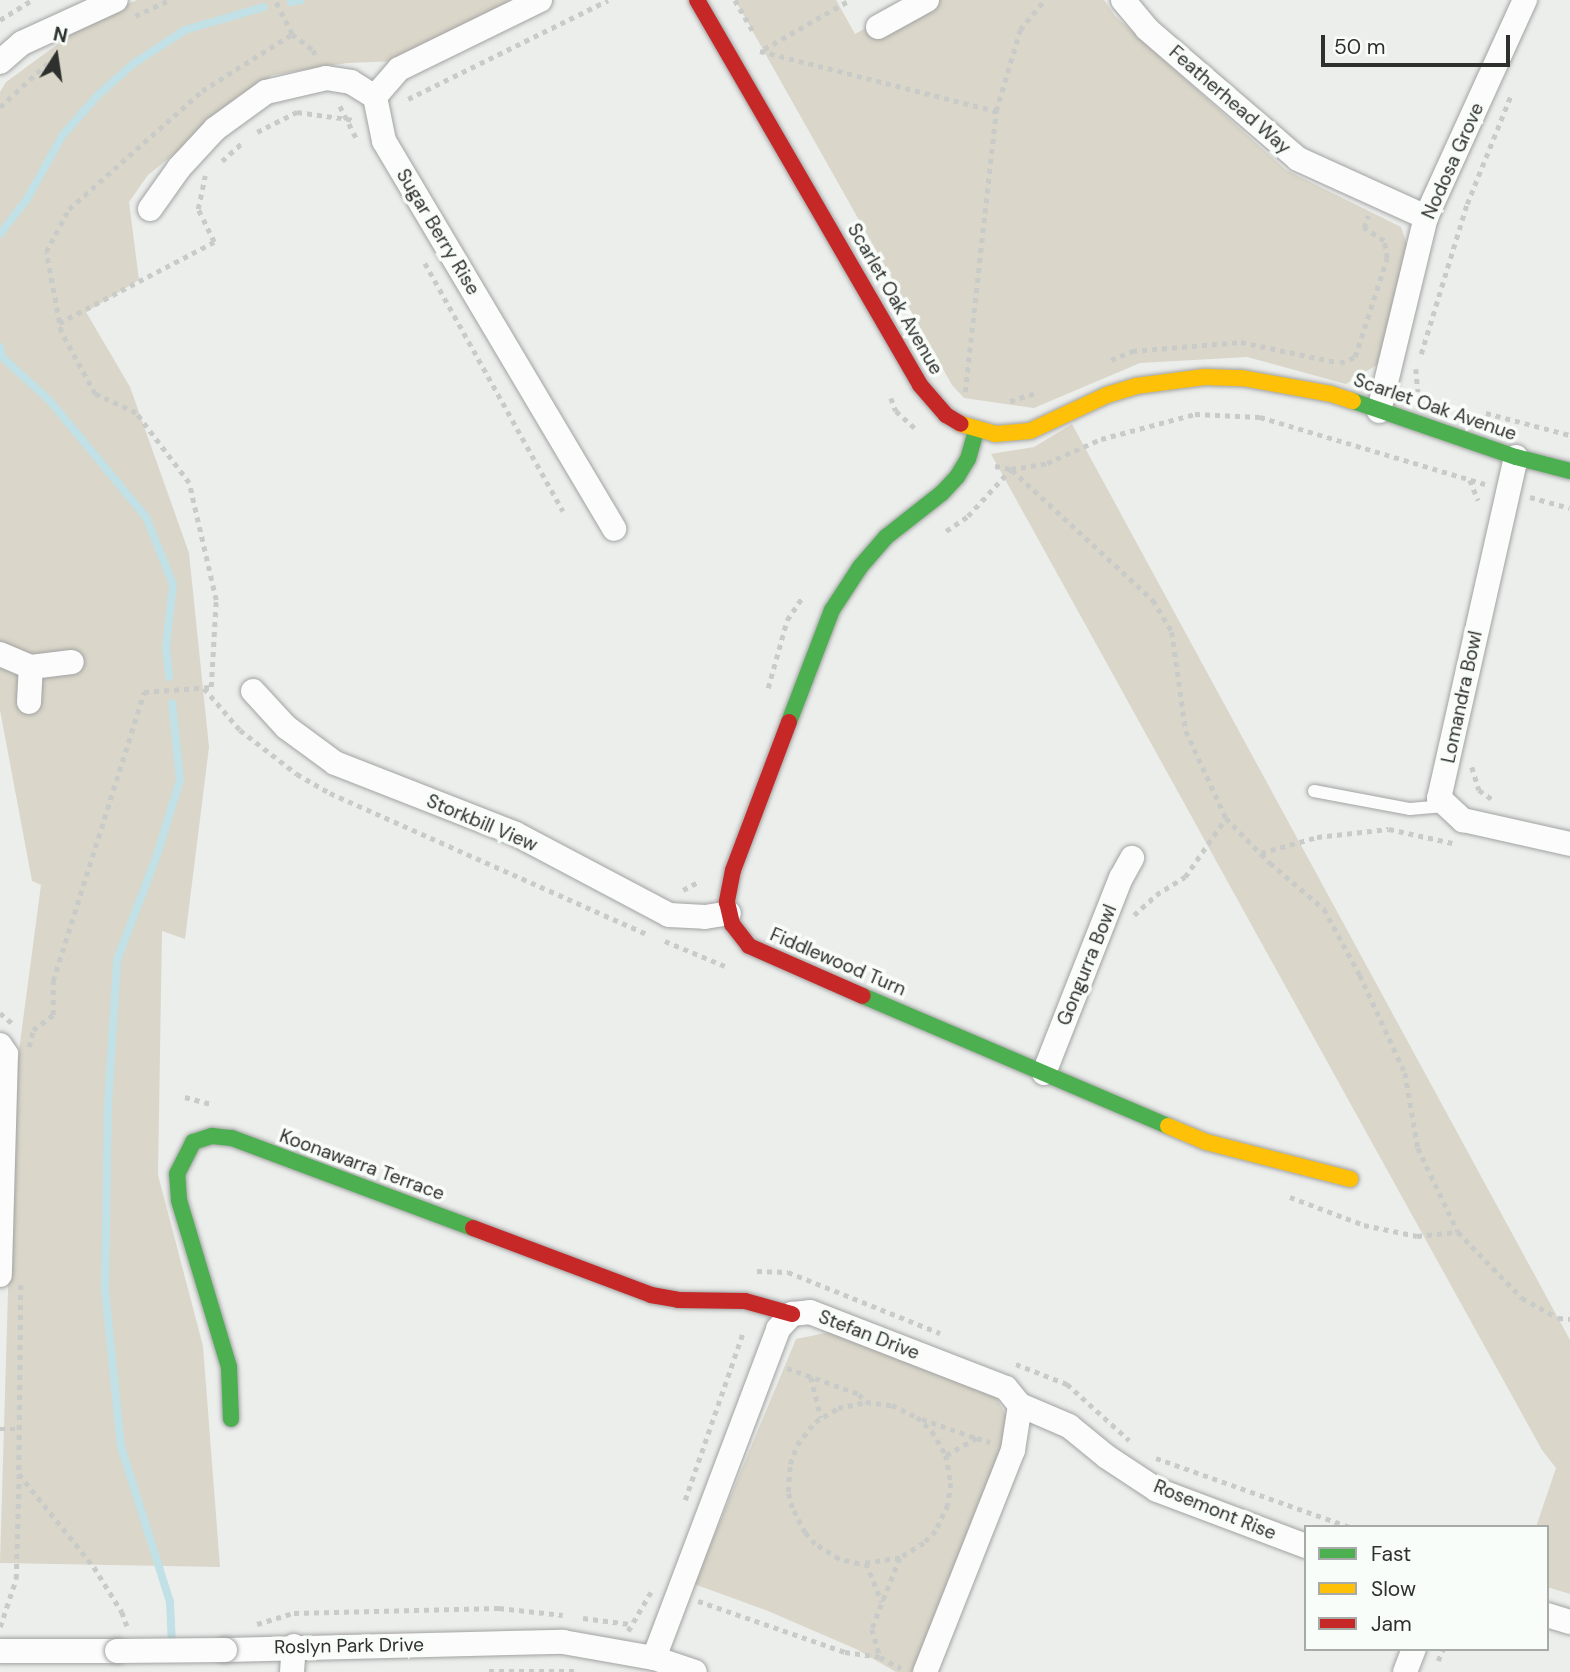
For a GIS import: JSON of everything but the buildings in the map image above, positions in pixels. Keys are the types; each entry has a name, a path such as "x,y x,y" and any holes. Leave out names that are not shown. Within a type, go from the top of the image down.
{"street":[{"path":"150,209 179,168 215,129 266,92 326,78 351,82 377,105 399,69 540,0"},
{"name":"Scarlet Oak Avenue","path":"696,0 919,385 946,415 976,431 995,434 1030,431 1116,392 1147,384 1204,377 1276,382 1331,394 1516,457 1570,471"},
{"path":"878,27 927,0"},
{"name":"Featherhead Way","path":"1124,0 1147,29 1298,159 1426,217"},
{"name":"Nodosa Grove","path":"1379,411 1426,217 1525,0"},
{"path":"0,62 22,43 124,9"},
{"name":"Sugar Berry Rise","path":"377,105 384,141 614,529"},
{"path":"729,913 728,887 733,870 832,610 860,567 886,537 942,493 957,477 968,459 976,431"},
{"name":"Lomandra Bowl","path":"1447,806 1439,798 1519,494 1516,457"},
{"path":"0,654 31,667 72,662"},
{"path":"29,702 31,667"},
{"name":"Storkbill View","path":"253,691 286,727 335,763 516,834 669,915 705,917 729,913"},
{"path":"1447,806 1462,820 1570,844"},
{"name":"Gongurra Bowl","path":"1044,1073 1121,878 1132,858"},
{"name":"Fiddlewood Turn","path":"729,913 738,936 749,946 1044,1073 1206,1142 1350,1179"},
{"path":"0,1045 6,1054 7,1277"},
{"name":"Koonawarra Terrace","path":"232,1419 229,1367 179,1200 177,1174 192,1142 212,1136 232,1138 651,1295 678,1300 754,1303 792,1314"},
{"name":"Stefan Drive","path":"654,1658 680,1595 778,1329 792,1314 810,1312 1006,1388 1020,1405"},
{"path":"925,1672 1013,1450 1020,1405"},
{"name":"Rosemont Rise","path":"1020,1405 1069,1426 1107,1457 1157,1490 1304,1545"},
{"path":"1549,1616 1570,1622"},
{"name":"Roslyn Park Drive","path":"0,1651 225,1650 251,1647 563,1642 654,1658 695,1672"},
{"path":"292,1672 294,1646"},
{"path":"1405,1672 1413,1651"}],"lane":[{"path":"1314,790 1410,809 1447,806"}],"path":[{"path":"0,20 32,0"},
{"path":"124,9 169,0"},
{"path":"28,1052 33,1030 53,1015 53,981 144,692 211,687 216,600 189,483 136,413 95,394 61,332 46,252 69,209 202,91 292,34 275,0"},
{"path":"59,323 214,243 198,209 206,176 253,133 297,112 358,121 377,105 608,0"},
{"path":"734,63 763,50 850,0"},
{"path":"964,398 996,111 1020,30 1044,0"},
{"path":"763,50 996,111"},
{"path":"0,107 60,52"},
{"path":"1418,393 1415,371 1467,204 1514,89"},
{"path":"1340,363 1355,357 1387,258 1384,241 1364,228 1374,194"},
{"path":"1438,194 1467,204"},
{"path":"937,537 968,516 1011,469 1047,463 1101,439 1195,414 1260,416 1570,508"},
{"path":"1011,469 1153,600 1172,632 1186,731 1226,818 1324,909 1360,975 1405,1073 1418,1148 1458,1232 1522,1298 1558,1318 1570,1319"},
{"path":"1519,494 1527,510"},
{"path":"1469,760 1479,790 1504,805"},
{"path":"1128,920 1156,895 1185,877 1226,818"},
{"path":"1261,853 1317,837 1389,829 1464,846"},
{"path":"682,1506 766,1272"},
{"path":"0,1628 16,1579 23,1294 7,1277"},
{"path":"737,1349 859,1394 866,1402"},
{"path":"811,1377 821,1418"},
{"path":"917,1417 932,1431 946,1455 951,1483 948,1505 936,1531 924,1544 900,1559 866,1563 839,1559 815,1544 805,1533 792,1508 788,1492 790,1464 797,1445 821,1418 838,1408 866,1402 892,1405 917,1417 977,1438"},
{"path":"0,1429 20,1429"},
{"path":"19,1474 94,1567 122,1612 127,1628"},
{"path":"880,1657 872,1629 900,1559"},
{"path":"866,1563 882,1603"},
{"path":"621,1653 630,1624 655,1584 845,1652 880,1657 908,1672"},
{"path":"251,1647 257,1622 294,1613 499,1608 565,1616"},
{"path":"578,1617 630,1624"}],"shaded area":[{"path":"137,0 512,0 398,61 347,63 272,75 148,175 129,202 139,280 86,312 130,387 189,553 209,747 185,939 162,931 158,1175 203,1346 220,1567 0,1563 14,1088 41,885 32,881 0,710 0,92 6,82 92,19"},
{"path":"735,0 836,0 855,34 917,0 1104,0 1115,16 1286,170 1401,227 1410,254 1378,364 1346,384 1247,357 1140,363 1034,408 964,398 952,385"},
{"path":"1072,424 1570,1340 1570,1594 1549,1588 1549,1525 1537,1525 1556,1468 1542,1450 991,454 1034,447"},
{"path":"835,1331 994,1394 1011,1424 919,1672 896,1672 856,1649 768,1611 694,1584 796,1339"}],"waterway":[{"path":"291,2 301,0"},
{"path":"0,234 27,199 62,136 97,96 133,64 185,30 264,7"},
{"path":"0,347 2,357 50,401 146,517 173,584 166,647 169,677"},
{"path":"172,703 180,780 157,855 117,960 108,1105 105,1290 121,1447 170,1602 172,1646"}],"traffic: fast":[{"path":"1353,401 1516,457 1570,471"},
{"path":"789,722 832,610 860,567 886,537 942,493 957,477 968,459 976,431"},
{"path":"863,996 1168,1126"},
{"path":"231,1419 229,1367 179,1200 177,1174 193,1142 212,1136 232,1138 473,1228"}],"traffic: slow":[{"path":"961,424 995,434 1030,431 1107,395 1136,386 1204,377 1242,378 1331,394 1353,401"},
{"path":"1168,1126 1206,1142 1350,1179"}],"traffic: jam":[{"path":"697,0 920,385 946,415 961,424"},
{"path":"789,722 733,870 727,902 732,924 749,946 863,996"},
{"path":"473,1228 651,1295 678,1300 745,1301 792,1314"}]}
